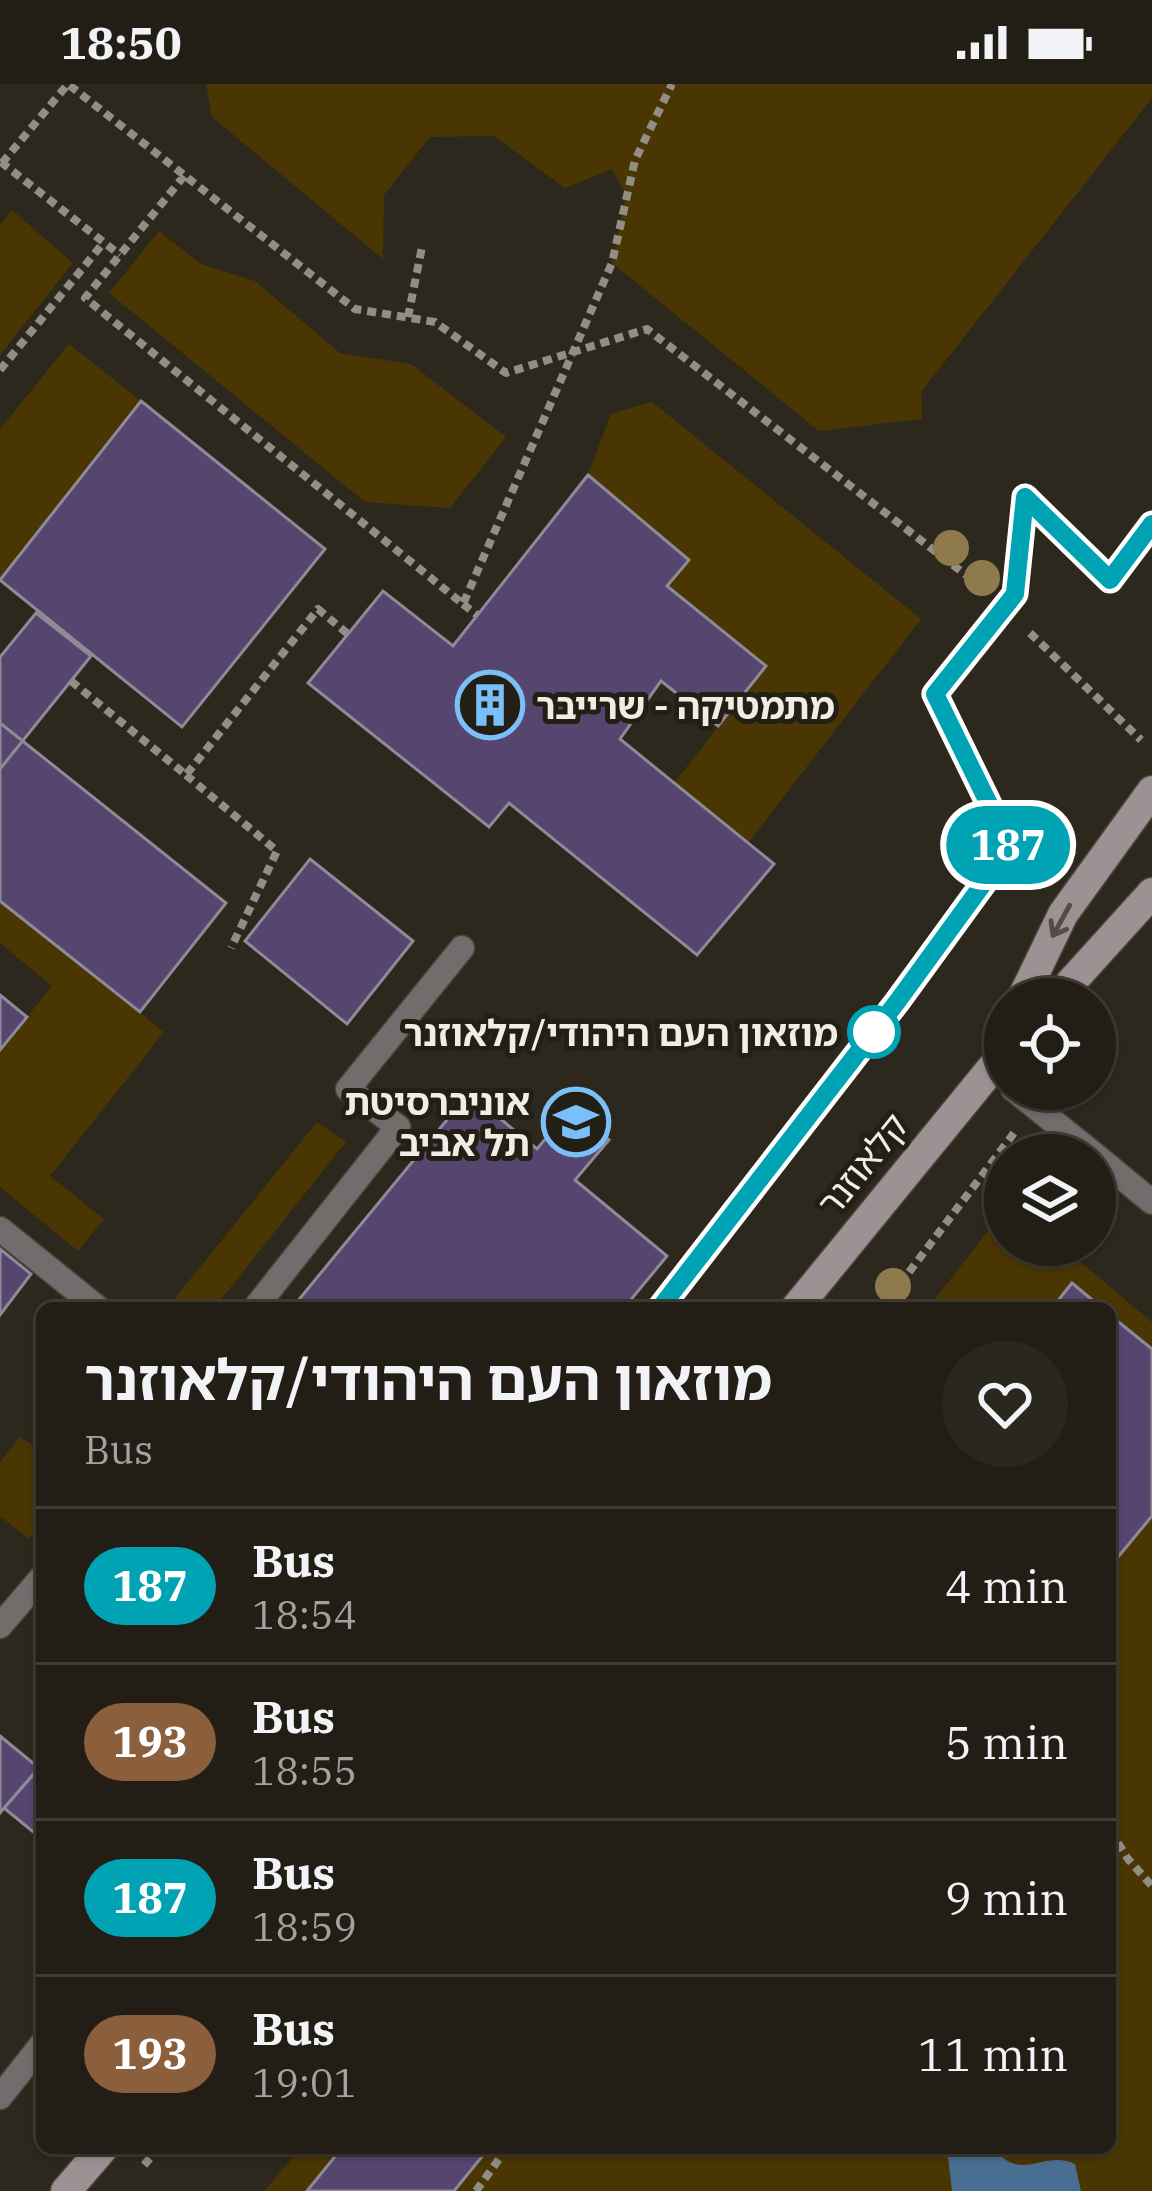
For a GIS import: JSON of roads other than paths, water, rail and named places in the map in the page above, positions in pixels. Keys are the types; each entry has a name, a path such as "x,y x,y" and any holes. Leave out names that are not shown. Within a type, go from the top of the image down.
{"street":[{"path":"1032,978 1064,914 1152,791"},
{"path":"1075,978 1152,893"},
{"name":"קלאוזנר","path":"801,1302 984,1087"},
{"path":"66,2191 98,2154"}],"lane":[{"path":"665,1302 897,1002 1010,847 935,694 1015,594 1025,497 1110,580 1152,524"},
{"path":"260,1302 398,1127 348,1089 462,948"},
{"path":"1039,1110 1069,1134"},
{"path":"1116,1172 1152,1202"},
{"path":"0,1229 91,1302"},
{"path":"0,1627 36,1583"},
{"path":"0,2096 36,2051"}],"water":[{"path":"948,2154 1000,2154 1023,2165 1064,2160 1075,2164 1081,2191 952,2191"}],"place":[{"name":"מתמטיקה - שרייבר","path":"490,705"},
{"name":"מוזאון העם היהודי/קלאוזנר","path":"874,1032"},
{"name":"אוניברסיטת תל אביב","path":"576,1122"}]}
